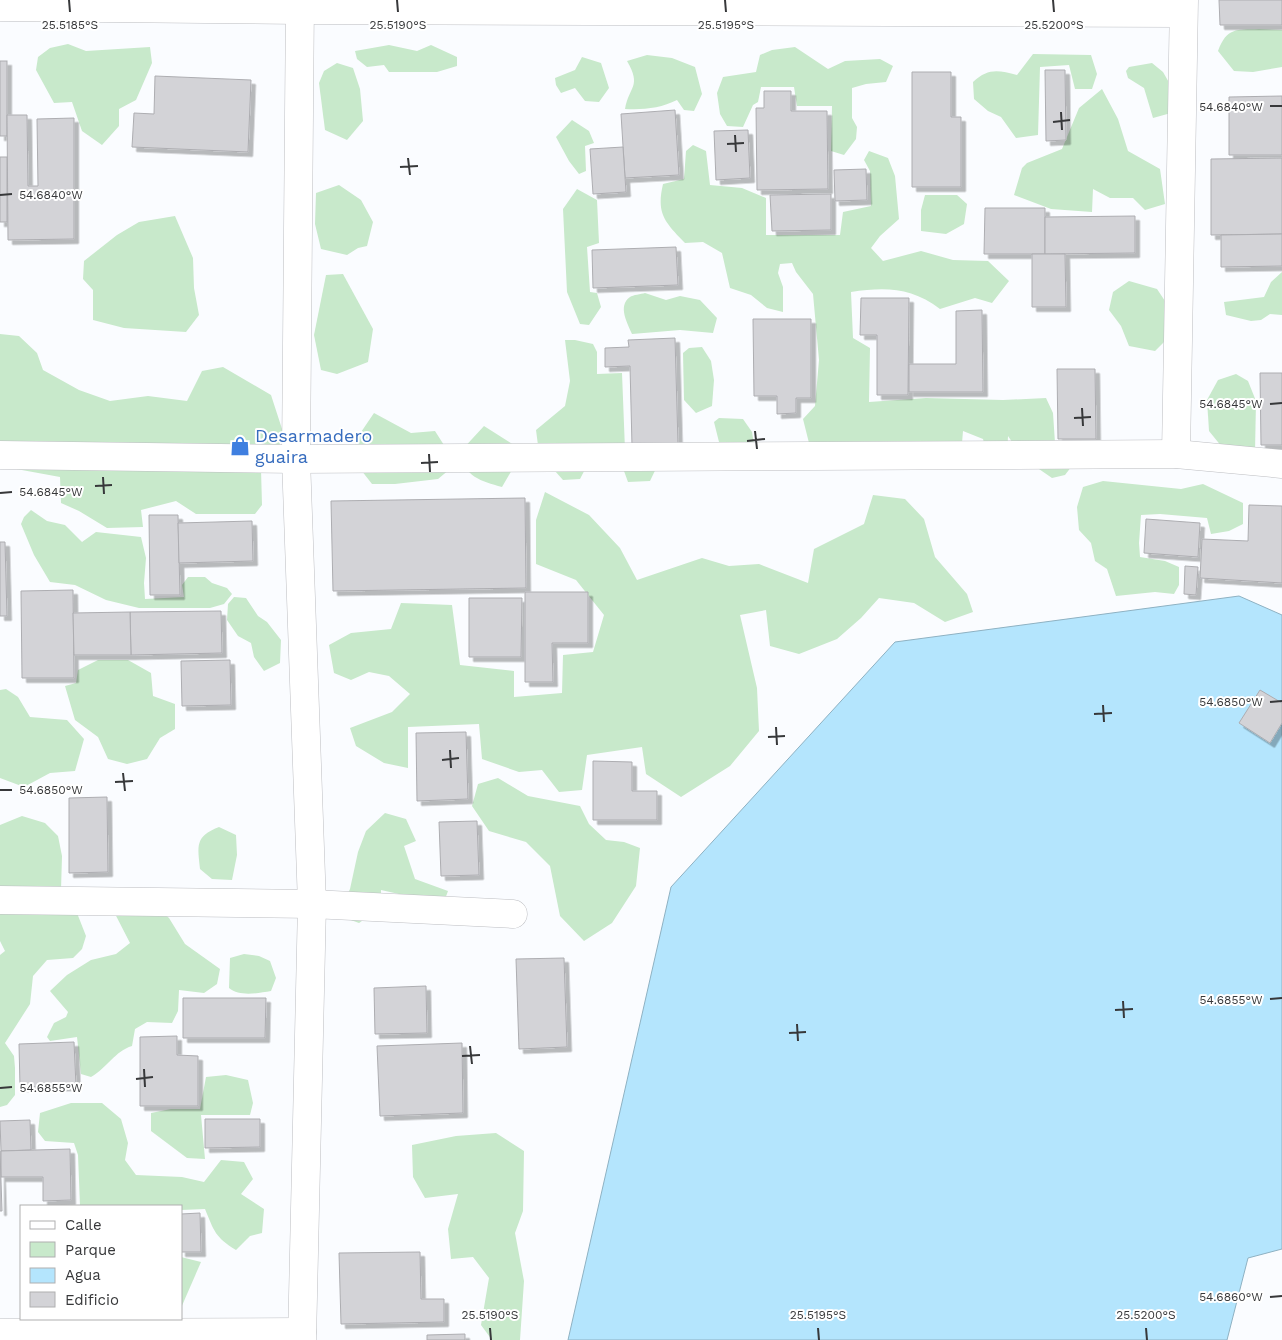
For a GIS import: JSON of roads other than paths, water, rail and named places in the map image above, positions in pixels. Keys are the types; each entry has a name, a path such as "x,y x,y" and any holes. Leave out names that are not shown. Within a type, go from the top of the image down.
{"street":[{"path":"0,1333 302,1336 312,904 296,459 300,5"},
{"path":"0,7 300,5 1184,6 1176,454"},
{"path":"0,455 296,459 1176,454 1282,464"},
{"path":"0,900 312,904 513,914"}],"water":[{"path":"1239,596 1282,615 1282,1249 1248,1258 1227,1340 568,1340 671,887 895,642"}],"place":[{"name":"Desarmadero guaira","path":"240,446"}]}
